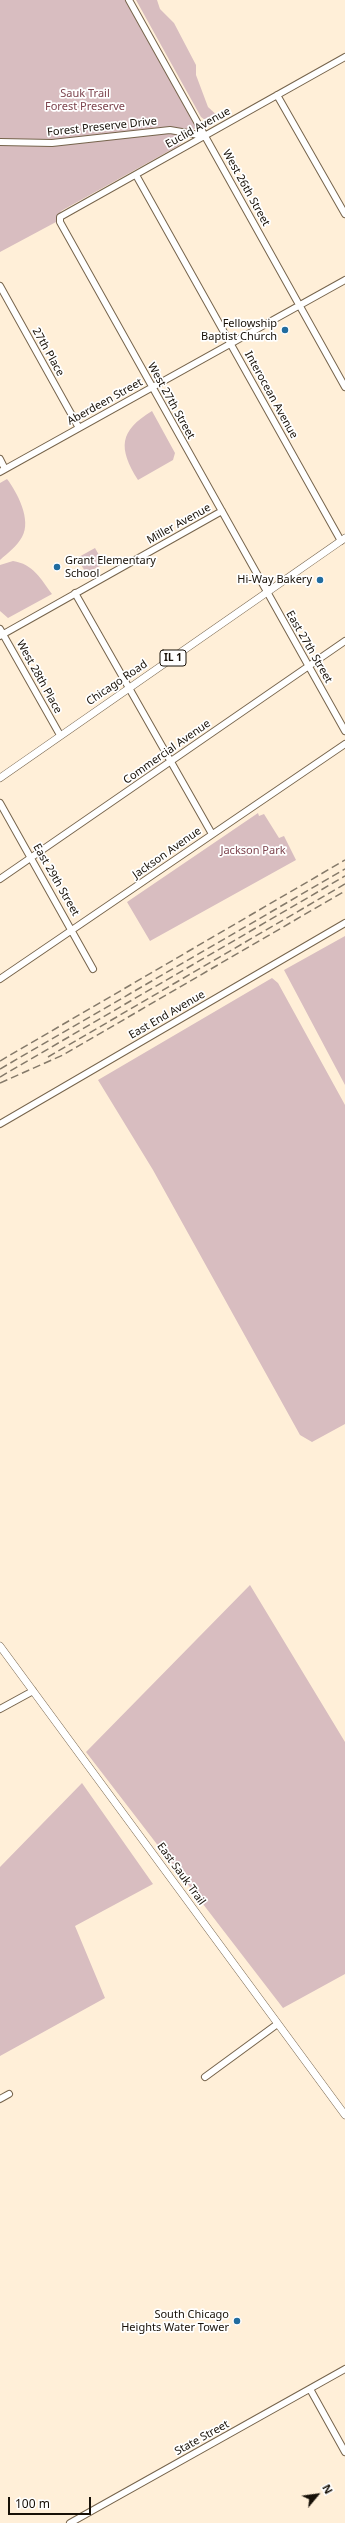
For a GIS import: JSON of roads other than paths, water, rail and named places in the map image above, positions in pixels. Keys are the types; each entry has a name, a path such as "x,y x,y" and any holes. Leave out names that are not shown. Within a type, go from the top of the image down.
{"main road":[{"name":"Chicago Road","path":"0,778 343,539"},
{"name":"East Sauk Trail","path":"0,1646 276,2024 345,2115"}],"street":[{"name":"West 26th Street","path":"129,0 345,387"},
{"name":"Euclid Avenue","path":"60,217 345,57"},
{"path":"277,95 345,214"},
{"name":"Forest Preserve Drive","path":"0,142 52,144 170,130 205,136"},
{"name":"Interocean Avenue","path":"136,175 343,539"},
{"name":"West 27th Street","path":"60,217 62,226 267,593"},
{"name":"Aberdeen Street","path":"3,471 345,280"},
{"name":"27th Place","path":"0,286 79,428"},
{"path":"0,459 3,471"},
{"name":"Miller Avenue","path":"1,633 222,511"},
{"path":"75,593 212,834"},
{"name":"East 27th Street","path":"267,593 345,731"},
{"name":"West 28th Place","path":"1,633 60,735"},
{"name":"Commercial Avenue","path":"0,879 345,641"},
{"name":"Jackson Avenue","path":"0,979 345,744"},
{"name":"East 29th Street","path":"0,803 93,969"},
{"name":"East End Avenue","path":"0,1124 345,923"},
{"path":"0,1709 33,1691"},
{"path":"205,2077 276,2024"},
{"path":"0,2099 9,2094"},
{"name":"State Street","path":"70,2523 345,2370"},
{"path":"310,2389 345,2452"}],"railway":[{"path":"0,1061 345,860"},
{"path":"0,1069 345,869"},
{"path":"0,1077 345,876"},
{"path":"48,1057 345,884"},
{"path":"0,1083 63,1055 345,891"}],"place":[{"name":"Fellowship Baptist Church","path":"285,330"},
{"name":"Grant Elementary School","path":"57,567"},
{"name":"Hi-Way Bakery","path":"320,580"},
{"name":"South Chicago Heights Water Tower","path":"237,2321"}],"park label":[{"name":"Sauk Trail Forest Preserve","path":"85,100"},
{"name":"Jackson Park","path":"253,851"}]}
